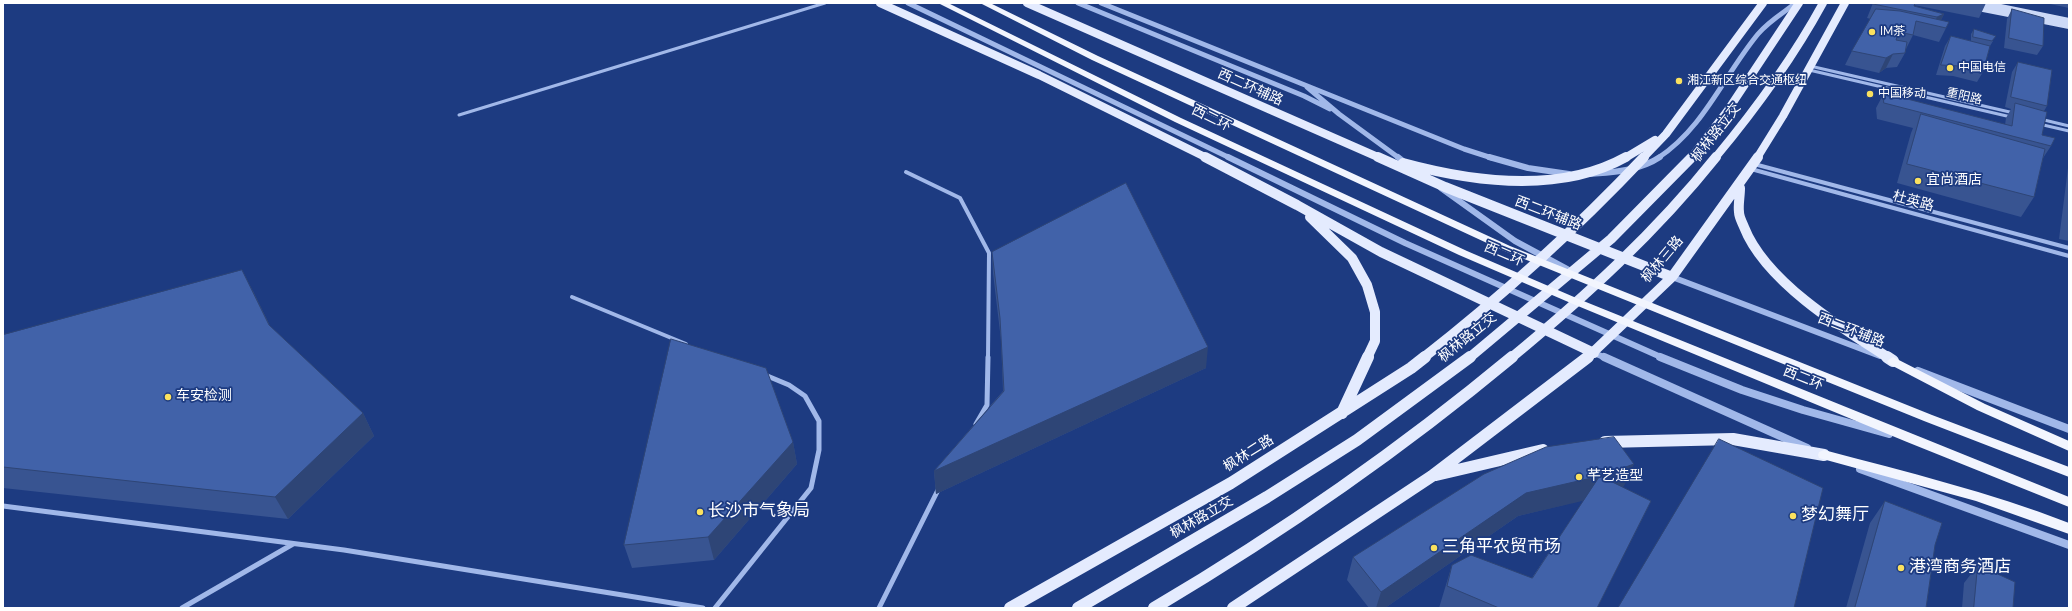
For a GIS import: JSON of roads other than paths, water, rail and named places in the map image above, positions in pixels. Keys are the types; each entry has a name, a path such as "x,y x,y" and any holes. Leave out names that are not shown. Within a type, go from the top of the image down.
{"highway":[{"name":"西二环","path":"942,3 1299,178 1470,256 1577,302 2069,502"},
{"name":"西二环","path":"984,3 1095,58 1506,248 1928,418 2069,472"},
{"path":"1893,361 1981,407 2069,446"},
{"path":"1824,455 1956,490 2064,526"}],"main road":[{"path":"880,3 1102,105 1297,205 1381,252 1594,353"},
{"name":"西二环辅路","path":"1027,3 1238,98 1360,149 1445,187 1672,277"},
{"path":"1488,304 1596,208 1666,134 1763,3"},
{"name":"枫林路立交","path":"1078,608 1267,497 1357,440 1481,348 1611,239 1698,151 1728,110 1799,3"},
{"name":"枫林路立交","path":"1154,608 1280,529 1399,447 1502,368 1602,280 1674,209 1716,161 1745,123 1810,29 1823,3"},
{"name":"枫林三路","path":"1432,476 1594,353 1672,277 1752,167 1845,3"},
{"path":"1981,3 2069,21"},
{"path":"1966,6 2069,26"},
{"path":"1360,149 1412,166 1454,174 1474,177 1530,179 1594,172 1639,150 1666,134"},
{"path":"1741,184 1737,196 1738,210 1744,229 1775,272 1800,296 1830,320 1893,361"},
{"path":"1297,205 1352,258 1366,285 1375,312 1375,341 1342,414"},
{"name":"枫林二路","path":"1010,608 1231,483 1342,414 1411,368 1488,304"},
{"path":"1589,442 1733,440 1824,455"},
{"path":"1233,608 1432,476 1556,448"}],"street":[{"path":"459,115 825,3"},
{"path":"908,3 1405,243 1642,350 1742,390 1803,410 1911,439"},
{"path":"1078,3 1304,96 1339,114"},
{"path":"1101,3 1497,161 1550,172 1592,174 1623,172 1654,163 1669,154 1707,110 1758,33 1796,3"},
{"name":"重阳路","path":"1809,68 2016,114"},
{"name":"重阳路","path":"1809,68 2016,118"},
{"path":"1302,83 1339,114 1492,225 1551,262 1599,286"},
{"path":"2038,119 2069,126"},
{"path":"2031,122 2069,131"},
{"name":"杜英路","path":"1752,167 2069,248"},
{"name":"杜英路","path":"1752,167 2069,256"},
{"path":"906,172 960,198 989,253 987,404 972,432"},
{"name":"西二环辅路","path":"1672,277 2069,429"},
{"path":"572,297 688,345"},
{"path":"1594,353 1824,455 2069,545"},
{"path":"715,608 811,488 819,450 819,421 805,396 790,385 761,374"},
{"path":"880,608 940,487"},
{"path":"3,506 352,551 703,608"},
{"path":"182,608 293,544"}],"place":[{"name":"IM茶","path":"1872,32"},
{"name":"中国电信","path":"1950,68"},
{"name":"湘江新区综合交通枢纽","path":"1679,81"},
{"name":"中国移动","path":"1870,94"},
{"name":"宜尚酒店","path":"1918,181"},
{"name":"车安检测","path":"168,397"},
{"name":"芊艺造型","path":"1579,477"},
{"name":"长沙市气象局","path":"700,512"},
{"name":"梦幻舞厅","path":"1793,516"},
{"name":"三角平农贸市场","path":"1434,548"},
{"name":"港湾商务酒店","path":"1901,568"}]}
